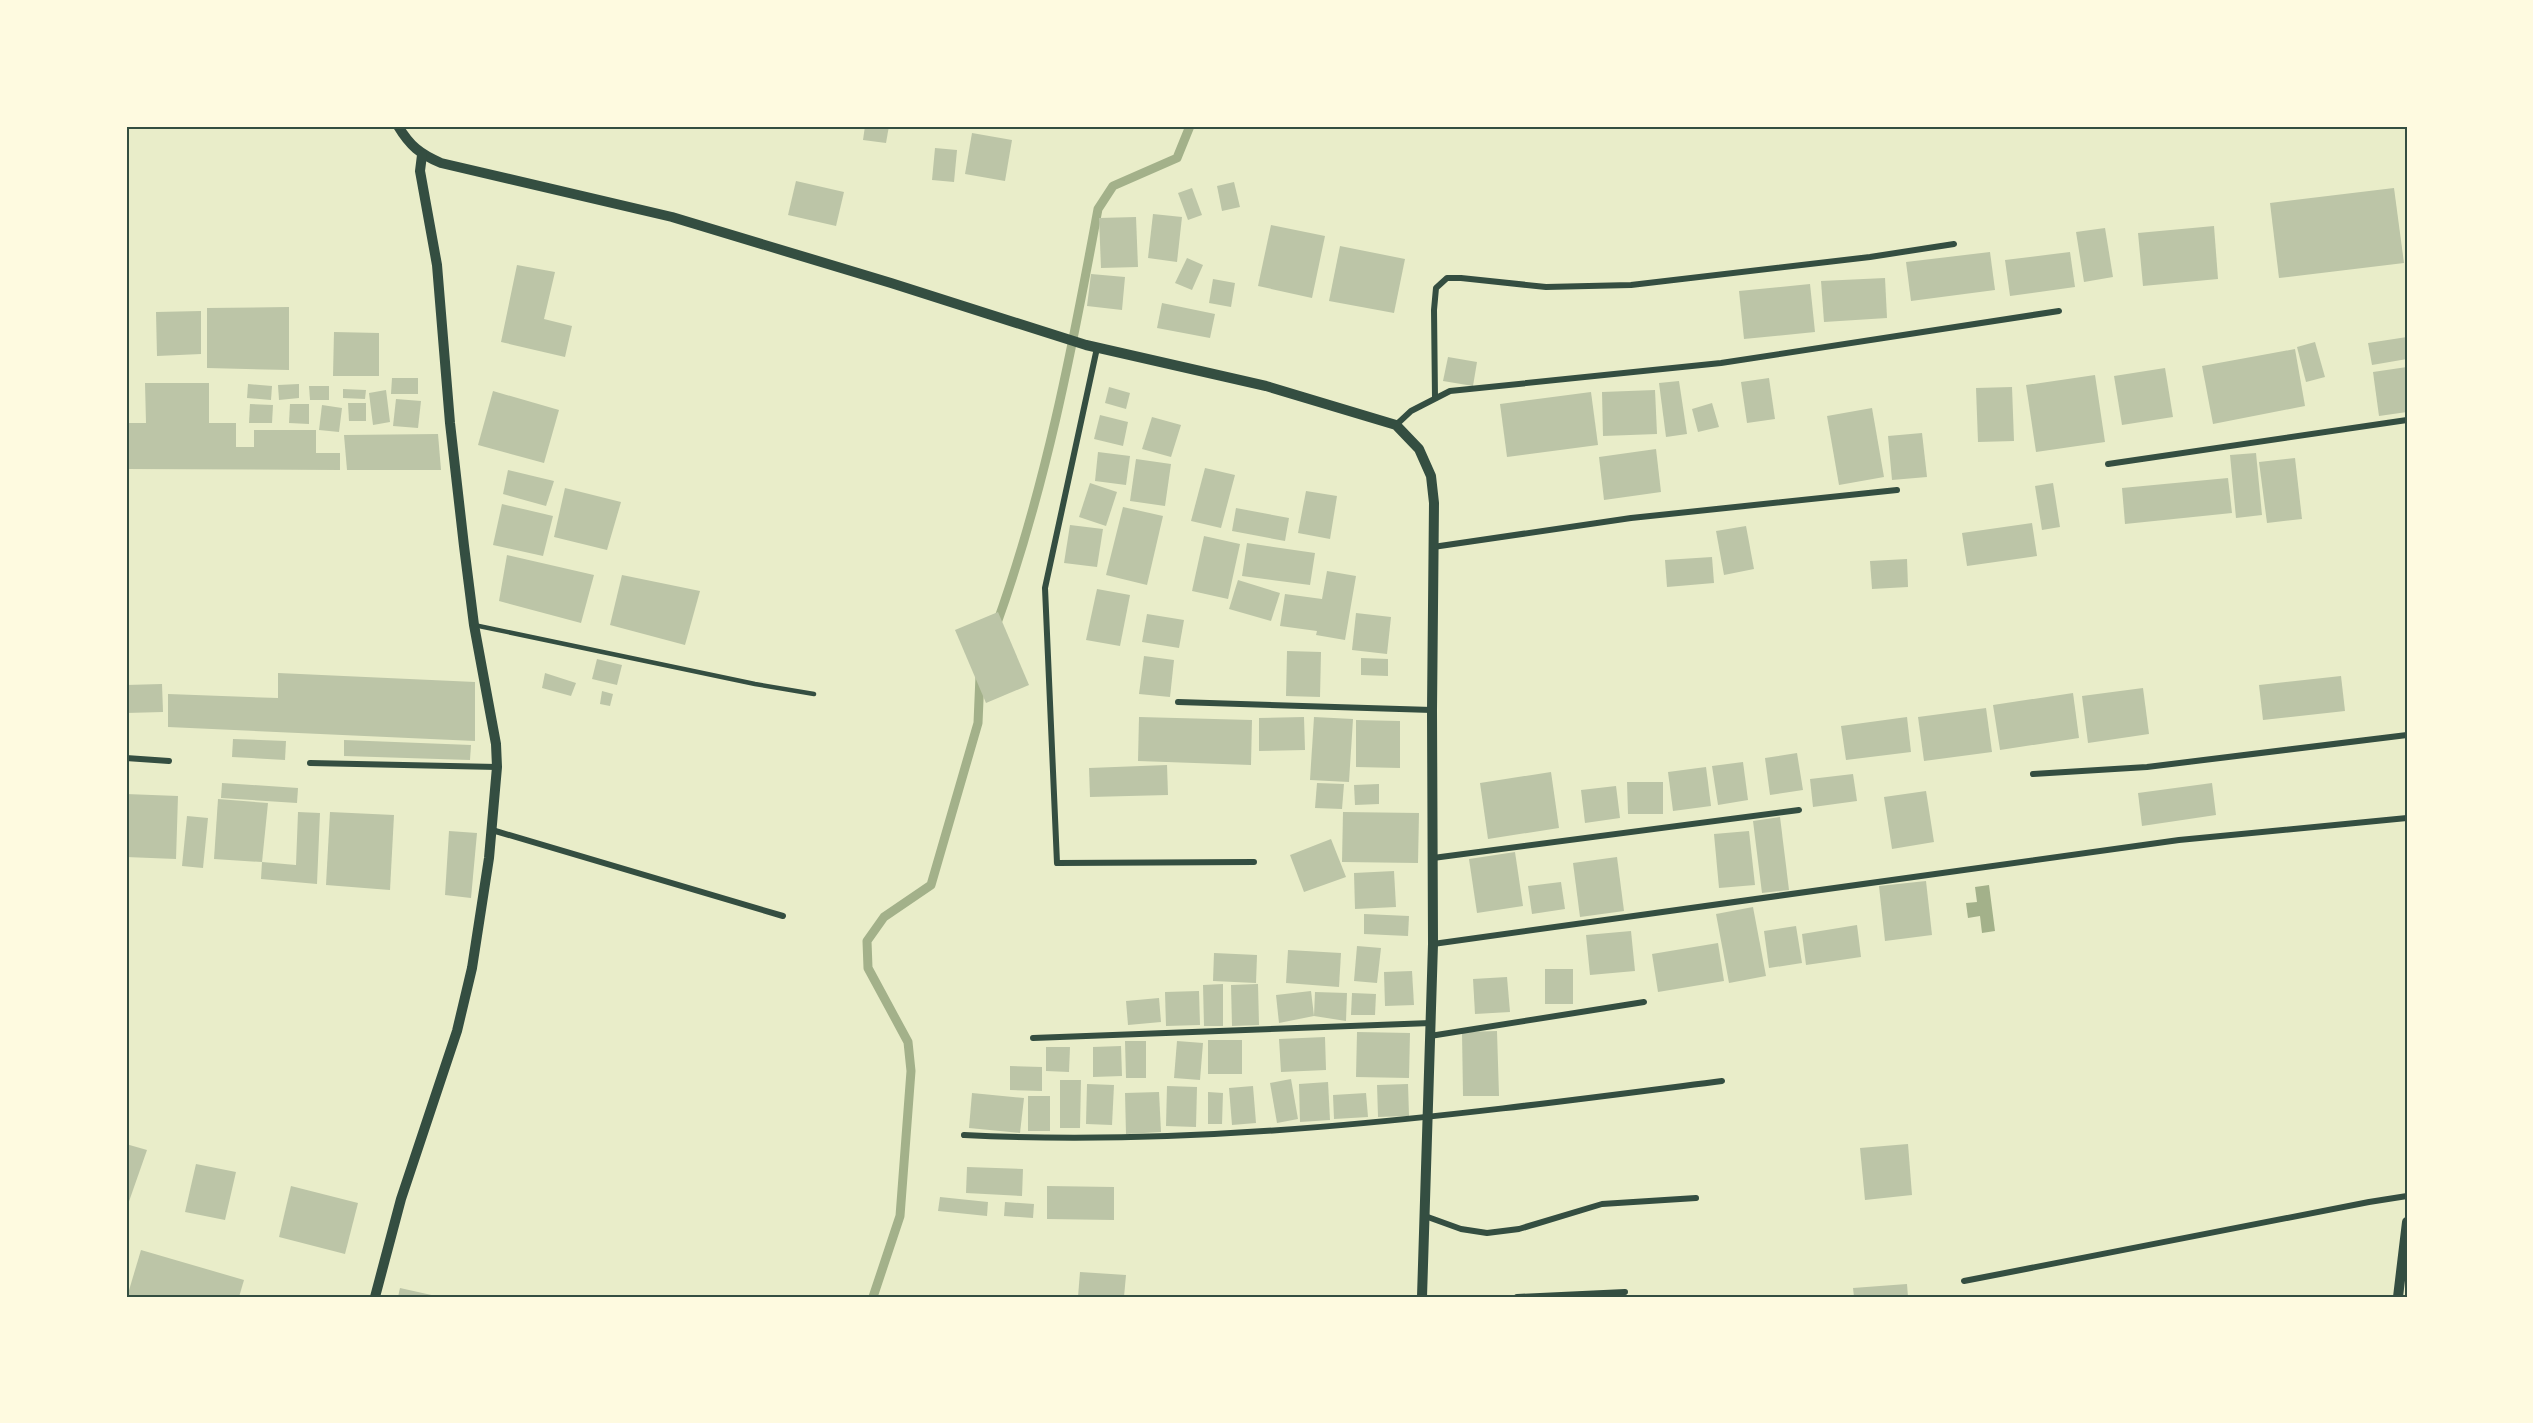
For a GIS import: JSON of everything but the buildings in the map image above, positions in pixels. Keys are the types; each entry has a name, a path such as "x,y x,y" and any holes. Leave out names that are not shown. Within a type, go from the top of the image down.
{"street":[{"path":"398,126 422,155 441,163 672,217 1086,345 1266,386 1396,425 1419,449 1431,476 1434,503 1433,944 1422,1297"},
{"path":"375,1297 401,1199 457,1031 472,968 492,830 497,767 496,744 474,625 450,423 437,265 420,171 422,155"},
{"path":"1435,398 1436,288 1446,278 1546,287 1631,285 1870,257 1954,243"},
{"path":"1396,425 1412,411 1450,391 1721,363 2059,311"},
{"path":"1097,348 1045,588 1057,863 1254,862"},
{"path":"2108,464 2407,420"},
{"path":"1433,547 1631,518 1897,490"},
{"path":"1178,702 1432,710"},
{"path":"2033,774 2147,767 2407,735"},
{"path":"126,758 169,761"},
{"path":"310,763 497,767"},
{"path":"1433,858 1799,810"},
{"path":"1433,944 2179,840 2407,818"},
{"path":"492,830 783,916"},
{"path":"1431,1036 1644,1002"},
{"path":"1033,1038 1431,1023"},
{"path":"964,1135 1047,1139 1204,1134 1428,1117 1722,1081"},
{"path":"1964,1281 2407,1196"},
{"path":"1424,1215 1461,1229 1487,1233 1519,1229 1602,1204 1696,1198"},
{"path":"2398,1297 2407,1222"},
{"path":"1518,1297 1625,1292"}],"lane":[{"path":"474,625 814,694"}],"shaded area":[{"path":"1989,885 1995,931 1982,933 1980,916 1968,918 1966,903 1977,902 1975,887"}],"waterway":[{"path":"996,626 1029,523 1056,419 1098,209 1113,186 1177,158 1190,126"},
{"path":"873,1297 900,1216 911,1071 908,1042 868,968 867,941 884,917 931,885 978,723 980,676"}]}
